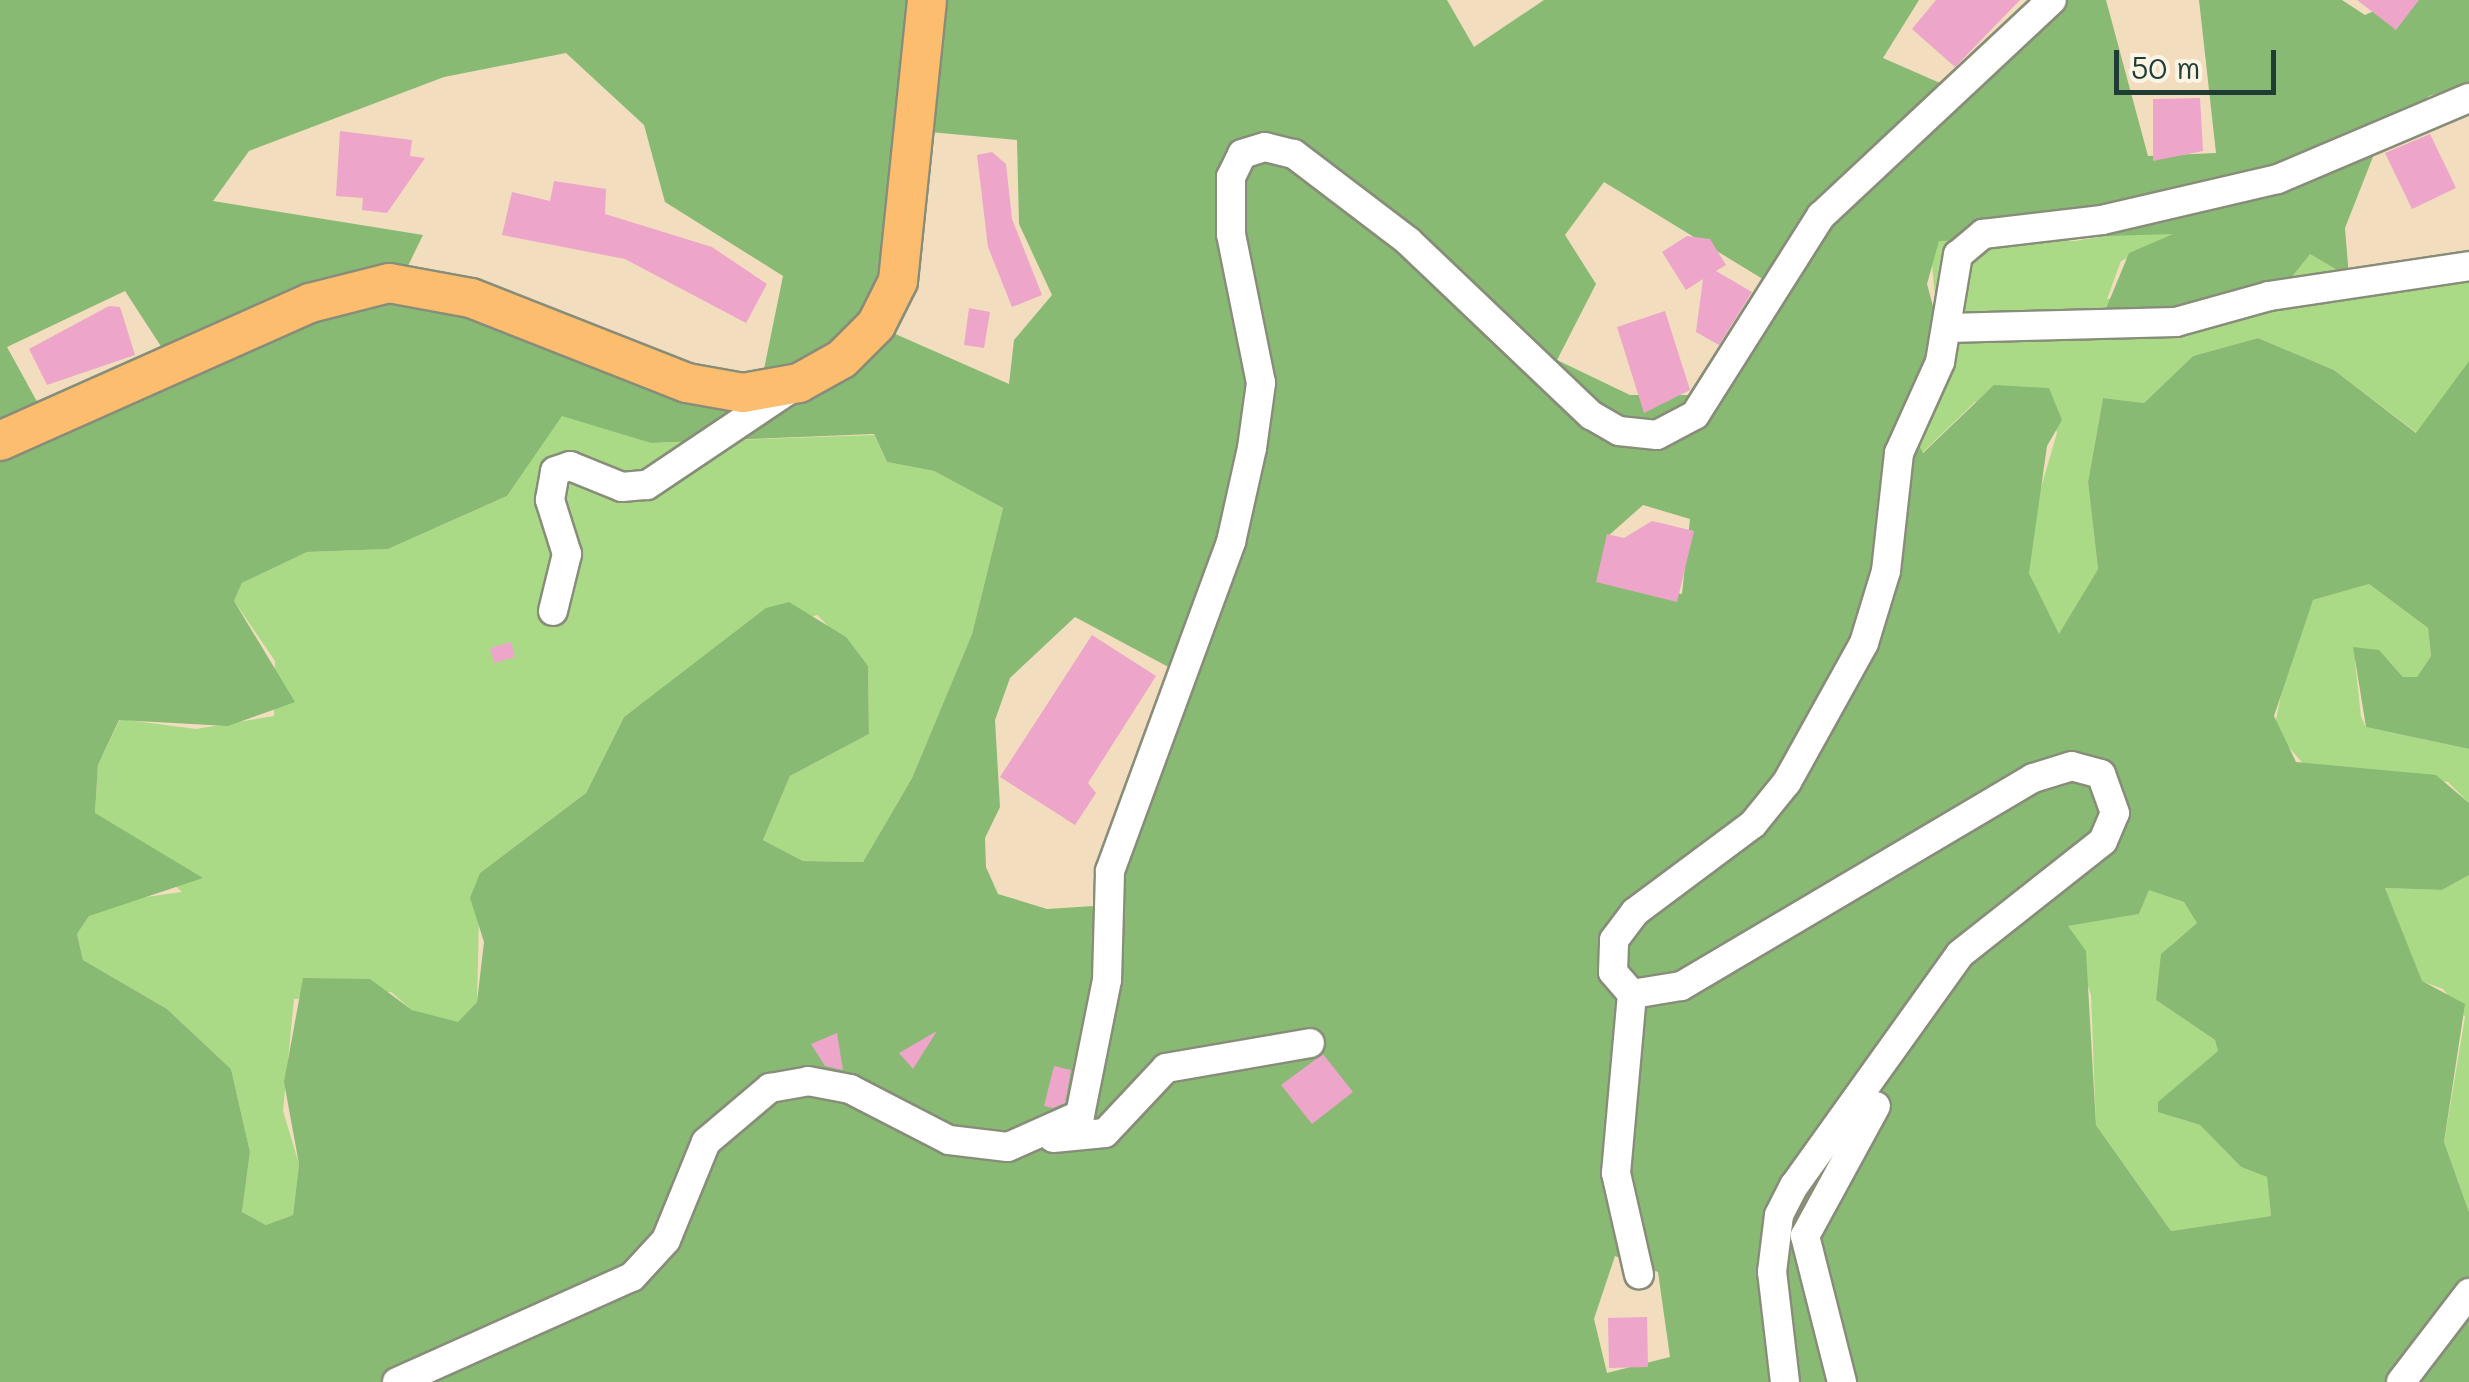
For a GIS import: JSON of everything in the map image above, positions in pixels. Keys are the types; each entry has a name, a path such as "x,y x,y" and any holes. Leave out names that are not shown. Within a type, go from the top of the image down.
{"main road":[{"path":"0,440 310,303 390,283 471,298 687,383 743,393 799,382 864,336 898,281 928,0"}],"street":[{"path":"1042,1139 1072,1126 1086,1098 1107,980 1110,870 1231,542 1252,448 1261,383 1231,234 1231,177 1242,154 1264,147 1294,154 1408,241 1592,415 1619,432 1657,435 1694,414 1726,372 1821,216 2052,0"},
{"path":"1638,1274 1616,1173 1632,994 1612,972 1614,940 1635,912 1753,824 1787,782 1864,643 1886,571 1899,453 1947,328 1958,255 1983,234 2102,220 2278,179 2469,98"},
{"path":"1947,328 2176,322 2270,296 2469,266"},
{"path":"552,611 567,554 550,500 555,472 570,466 622,487 646,485 799,382"},
{"path":"1632,994 1681,986 2033,778 2072,766 2101,774 2116,814 2104,841 1960,954 1779,1215 1772,1272 1785,1382"},
{"path":"397,1382 632,1277 666,1240 706,1142 770,1088 808,1081 850,1088 949,1140 1008,1146 1104,1133 1166,1068 1310,1043"},
{"path":"1842,1382 1805,1236 1892,1076 1886,1061"},
{"path":"2401,1382 2469,1293"}],"green space":[{"path":"0,0 1447,0 1474,47 1544,0 1919,0 1883,58 1965,94 2034,0 2106,0 2148,156 2216,153 2199,0 2342,0 2365,15 2399,0 2469,0 2469,85 2429,96 2378,144 2345,228 2349,277 2310,254 2287,283 2222,308 2105,311 2129,253 2173,234 1939,241 1927,284 1937,321 1910,429 1923,453 1994,385 2049,388 2062,420 2047,446 2029,573 2059,634 2098,569 2088,482 2103,398 2144,403 2193,356 2258,338 2334,370 2416,433 2469,361 2469,749 2366,727 2353,647 2379,650 2403,677 2417,677 2431,656 2428,628 2369,584 2313,600 2274,716 2296,762 2436,775 2469,803 2469,875 2442,890 2385,888 2422,981 2465,1004 2444,1142 2469,1212 2469,1382 0,1382","holes":["566,53 644,125 665,202 783,276 761,384 404,274 423,235 213,201 249,151 444,77","930,132 1017,140 1019,224 1052,295 1014,340 1009,384 884,329 922,254","1604,182 1779,289 1688,395 1630,395 1557,360 1596,284 1565,235","125,291 166,354 46,418 7,347","562,416 651,443 874,434 887,462 934,471 1003,508 972,634 912,778 863,862 803,861 763,840 790,776 869,734 868,666 846,637 789,602 766,608 624,717 586,793 480,873 470,898 484,942 477,1002 458,1022 412,1010 370,979 303,978 284,1082 299,1164 293,1215 266,1225 242,1212 250,1152 231,1069 167,1009 83,960 77,934 89,916 203,878 95,813 98,765 119,720 228,726 295,702 234,601 242,583 307,552 388,549 507,496","1643,505 1690,519 1682,594 1602,582 1607,537","1075,617 1174,670 1109,905 1047,909 998,894 986,867 985,838 1000,807 995,720 1010,678","2149,890 2184,902 2197,923 2161,954 2156,1000 2215,1040 2218,1051 2158,1102 2158,1112 2200,1125 2241,1167 2267,1177 2271,1216 2171,1231 2096,1125 2086,951 2068,926 2139,914","1615,1256 1658,1272 1670,1357 1607,1373 1594,1319"]},
{"path":"2136,231 2174,234 2121,261 2107,299 2310,254 2349,277 2469,261 2469,361 2417,433 2334,370 2258,338 2193,356 2144,403 2103,398 2088,482 2098,569 2059,635 2029,573 2032,518 2057,433 2049,388 2016,387 1975,402 1922,453 1910,429 1936,308 1931,253 1939,241 1967,234 2075,241"},
{"path":"562,415 651,443 874,435 887,462 934,471 1003,508 972,634 912,778 863,862 803,861 763,840 790,776 869,734 868,666 817,615 713,650 624,717 586,793 480,873 477,1002 458,1023 412,1010 391,992 294,999 283,1111 299,1164 293,1215 266,1225 242,1212 250,1152 231,1069 167,1009 83,960 77,934 89,916 110,902 182,892 95,813 98,765 120,719 196,729 274,716 275,661 234,601 242,583 307,552 388,549 507,496"},
{"path":"2369,584 2428,628 2431,656 2417,677 2403,677 2389,661 2355,661 2361,717 2366,727 2469,749 2469,803 2448,782 2306,767 2274,730 2290,649 2313,600"},
{"path":"2469,875 2469,1212 2444,1142 2465,1017 2443,989 2421,981 2385,888 2442,890"},
{"path":"2149,889 2184,902 2198,923 2171,945 2156,1000 2215,1040 2219,1051 2170,1095 2174,1117 2200,1125 2241,1167 2267,1177 2271,1216 2171,1231 2096,1125 2091,995 2067,926 2139,914"}],"building":[{"path":"1936,0 2020,0 1955,67 1912,29"},
{"path":"2357,0 2419,0 2396,30"},
{"path":"2200,98 2203,151 2153,161 2153,99"},
{"path":"340,131 412,140 410,156 425,158 387,213 362,210 363,198 336,196"},
{"path":"2430,134 2456,188 2412,209 2385,153"},
{"path":"992,152 1006,164 1012,219 1042,295 1012,307 988,247 977,155"},
{"path":"554,181 606,189 605,214 712,247 767,284 746,323 625,259 502,235 512,192 550,201"},
{"path":"1687,236 1710,239 1726,265 1716,271 1752,292 1719,345 1696,332 1703,279 1686,290 1662,252"},
{"path":"109,306 120,307 135,355 47,385 29,349"},
{"path":"969,308 990,312 984,348 964,345"},
{"path":"1665,311 1690,390 1644,413 1617,327"},
{"path":"1652,521 1694,531 1677,602 1596,582 1607,534 1624,538"},
{"path":"1092,635 1156,676 1088,783 1096,793 1075,825 1000,777"},
{"path":"511,642 515,657 494,663 490,648"},
{"path":"937,1031 913,1069 899,1053"},
{"path":"837,1033 843,1070 825,1066 811,1044"},
{"path":"1323,1054 1353,1092 1312,1124 1281,1085"},
{"path":"1054,1066 1071,1070 1065,1103 1053,1108 1044,1106"},
{"path":"1647,1317 1648,1367 1609,1368 1608,1318"}]}
